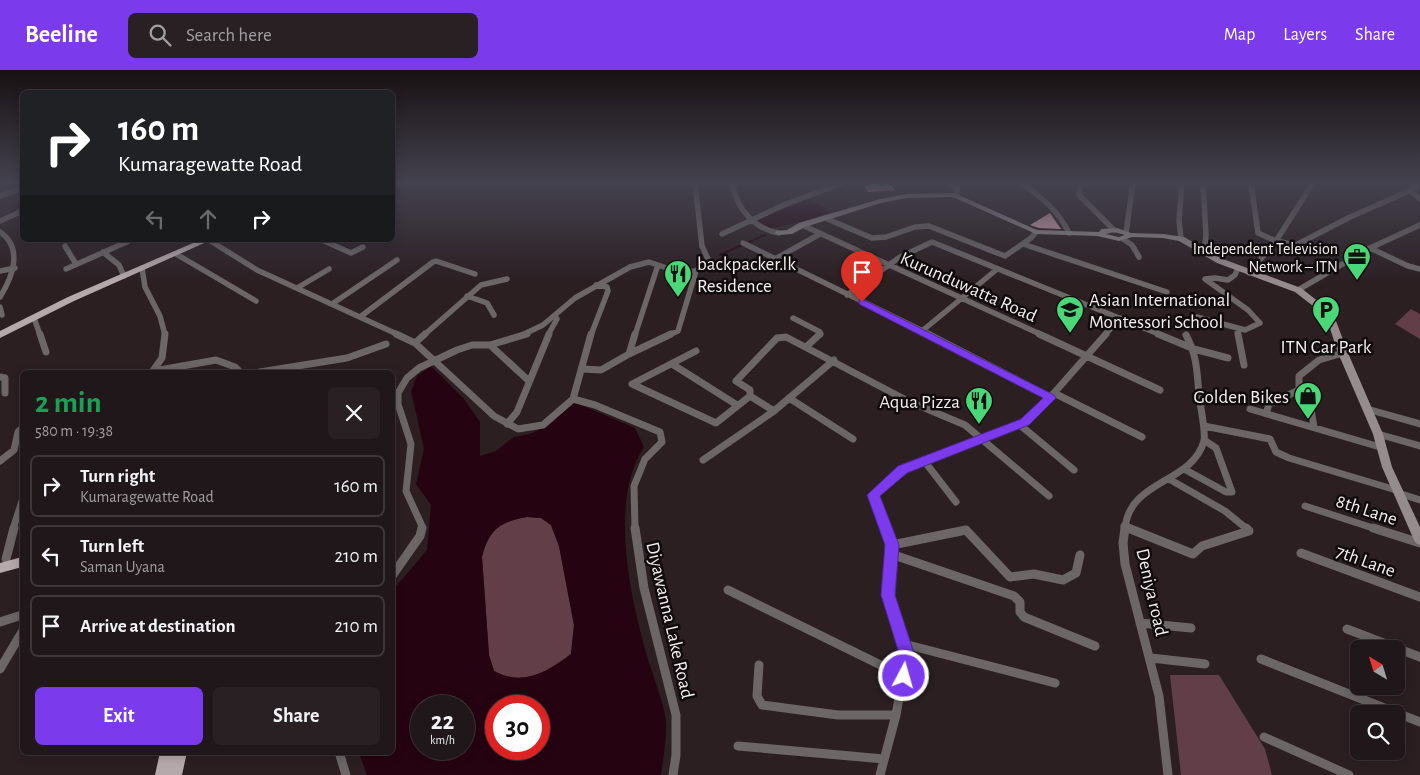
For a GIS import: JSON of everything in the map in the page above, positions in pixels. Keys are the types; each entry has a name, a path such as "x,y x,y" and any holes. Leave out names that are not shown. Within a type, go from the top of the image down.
{"main road":[{"path":"0,335 71,299 203,242"},
{"path":"2,563 20,556"},
{"path":"2,563 20,562"},
{"path":"162,775 166,755"},
{"path":"175,775 179,755"}],"street":[{"path":"583,369 601,370 629,354 678,331 696,271 708,259 702,246 699,216"},
{"path":"749,216 768,232 779,233 789,232 802,225 832,216"},
{"path":"722,234 760,216"},
{"path":"1001,216 1036,232 1102,234 1110,238 1163,236 1181,239 1238,268 1298,290 1330,315 1343,353 1378,434 1380,447 1397,491 1420,542"},
{"path":"1058,216 1069,233"},
{"path":"1099,216 1114,230 1126,236 1139,257"},
{"path":"1126,236 1129,216"},
{"path":"1179,216 1181,239"},
{"path":"1204,252 1205,216"},
{"path":"1256,216 1258,233 1276,241 1296,245 1352,216"},
{"path":"1249,272 1276,241 1292,216"},
{"path":"825,218 872,238 923,225 1005,256 1023,244 1036,232"},
{"name":"Kurunduwatta Road","path":"802,225 961,299 1088,355 1160,390"},
{"path":"1298,290 1370,248 1420,225"},
{"path":"1102,234 1104,231 1114,230"},
{"path":"0,232 9,240 16,263 14,274 0,297"},
{"path":"775,259 820,234"},
{"path":"66,269 126,242"},
{"path":"211,242 257,270 415,342 494,416 518,429 543,425 573,399 583,369 586,348 608,291 607,287 596,285"},
{"path":"326,242 351,253 363,247"},
{"path":"847,294 919,246 932,242 996,270 1194,348 1228,358"},
{"path":"745,244 1142,438"},
{"path":"1023,244 1167,292"},
{"path":"65,246 76,264"},
{"path":"1370,248 1408,266 1419,268"},
{"path":"103,252 119,265 124,276"},
{"path":"176,254 256,301"},
{"path":"332,304 397,260"},
{"path":"360,317 433,262 436,261 475,274"},
{"path":"395,572 420,536 422,526 406,491 411,444 398,404 398,393 407,378 419,368 434,360 472,345 490,344 527,334 555,316 575,298 630,267 649,262 680,272 696,271"},
{"path":"629,354 658,265"},
{"path":"0,271 15,268"},
{"path":"142,268 145,288 157,307 165,329 166,349 162,360 154,370"},
{"path":"1197,317 1245,330 1260,323 1244,306 1210,284 1205,278 1231,280 1235,278 1238,268"},
{"path":"297,288 329,269"},
{"path":"922,332 996,270"},
{"path":"415,342 480,285 507,279"},
{"path":"467,296 487,303 494,315"},
{"path":"0,307 2,315"},
{"path":"507,424 517,412 544,344 557,319 555,316"},
{"path":"34,318 46,352"},
{"path":"793,318 820,332 820,336 806,347"},
{"path":"880,775 896,715 907,653 888,595 892,549 873,495 903,470 1020,425 1033,416 1120,318"},
{"path":"1237,329 1244,365"},
{"path":"1184,469 1226,492 1232,492 1216,448 1204,440 1204,426 1194,348 1186,335"},
{"path":"750,396 750,390 736,381 777,338 786,337 834,360 908,400 965,425 984,439 1049,496"},
{"path":"273,370 347,358 386,344"},
{"path":"490,344 529,381"},
{"path":"696,351 632,384 716,423 750,396"},
{"path":"1314,427 1311,409 1299,390 1299,376 1326,355 1343,353"},
{"path":"164,370 216,360 238,370"},
{"path":"703,460 774,412 834,360"},
{"path":"672,364 737,405"},
{"path":"0,378 5,378 6,393"},
{"path":"1266,414 1269,404 1299,390"},
{"path":"750,396 774,412"},
{"path":"789,398 853,439"},
{"name":"Diyawanna Lake Road","path":"573,399 595,405 660,432 662,437 662,442 645,459 634,486 635,530 644,588 676,715 676,755 673,775"},
{"path":"1367,408 1420,424"},
{"path":"1250,409 1380,447"},
{"path":"1020,425 1074,470"},
{"path":"1204,426 1270,439 1276,452 1289,458 1397,491 1420,500"},
{"path":"0,462 13,454 18,444 18,432 20,430"},
{"path":"1378,434 1420,446"},
{"name":"Deniya road","path":"1168,775 1160,696 1151,658 1132,596 1126,564 1124,526 1131,507 1141,495 1184,469 1195,458 1204,440"},
{"path":"925,462 956,502"},
{"path":"1124,526 1194,554 1202,546 1249,531 1247,526 1235,517 1169,479"},
{"name":"8th Lane","path":"1305,506 1420,542"},
{"path":"2,563 20,507"},
{"path":"892,549 966,530 1010,577 1034,574 1063,580 1076,573 1080,555"},
{"path":"892,549 1014,596 1020,602 1020,612 1024,617 1095,646"},
{"name":"7th Lane","path":"1301,553 1420,597"},
{"path":"728,590 904,676"},
{"path":"0,622 20,616"},
{"path":"1140,623 1191,628"},
{"path":"1347,629 1420,657"},
{"path":"0,669 20,635"},
{"path":"904,644 1055,683"},
{"path":"1151,658 1205,664"},
{"path":"1261,659 1420,722"},
{"path":"758,665 757,696 762,705 838,715 896,715"},
{"path":"1264,737 1349,775"},
{"path":"738,746 884,759"},
{"path":"340,755 346,775"}],"shaded area":[{"path":"767,216 819,216 768,229 757,220"},
{"path":"1411,309 1420,314 1420,339 1395,324"},
{"path":"431,366 464,399 480,422 480,456 496,451 514,437 530,434 545,427 574,402 635,428 644,447 633,469 627,495 625,523 626,552 641,635 665,715 666,735 661,775 367,775 360,755 395,755 395,588 427,550 431,505 416,484 424,449 411,391 417,376","holes":["527,517 541,518 551,525 559,546 574,625 571,654 544,672 525,677 505,676 494,671 489,655 482,557 485,547 492,533 510,521"]},
{"path":"527,517 541,518 551,525 559,546 574,625 571,654 544,672 515,678 494,671 489,655 482,557 488,540 497,528 510,521"},
{"path":"1170,675 1219,675 1265,749 1272,775 1181,775"}],"building":[{"path":"1045,216 1052,216 1061,229 1039,228 1030,225"}],"waterway":[{"path":"720,255 765,235"}],"place":[{"name":"Independent Television Network – ITN","path":"1357,281"},
{"name":"backpacker.lk Residence","path":"678,298"},
{"name":"Asian International Montessori School","path":"1070,334"},
{"name":"ITN Car Park","path":"1326,334"},
{"name":"Golden Bikes","path":"1308,420"},
{"name":"Aqua Pizza","path":"979,425"}],"route":[{"path":"862,302 1050,398 1025,422 903,470 873,495 892,545 888,595 907,653 904,676"}]}
